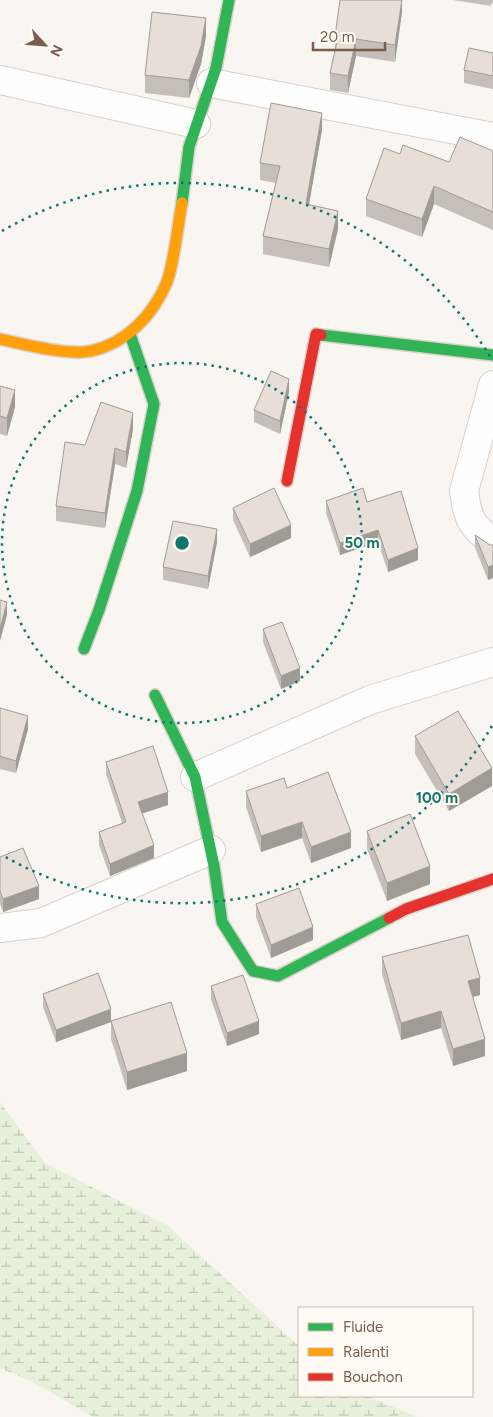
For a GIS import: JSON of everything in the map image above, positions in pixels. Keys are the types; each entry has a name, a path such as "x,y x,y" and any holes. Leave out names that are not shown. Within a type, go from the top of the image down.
{"street":[{"path":"0,339 47,349 90,351 130,334 147,316 167,281 167,269 176,239 186,179 189,147 211,83 229,0"},
{"path":"0,80 196,124"},
{"path":"211,83 493,137"},
{"path":"84,649 137,491 154,404 130,334"},
{"path":"287,481 316,334 493,355"},
{"path":"493,385 464,491 466,508 472,524 493,543"},
{"path":"195,777 370,700 493,662"},
{"path":"156,694 195,777 211,850 222,922 253,971 278,976 406,909 493,879"},
{"path":"0,928 41,923 211,850"}],"green space":[{"path":"0,1102 45,1163 168,1226 298,1345 298,1397 369,1397 417,1417 93,1417 31,1381 0,1368"}],"building":[{"path":"340,0 402,0 395,45 356,39 348,76 330,73 338,37 335,36"},
{"path":"152,12 206,18 201,46 189,80 145,75"},
{"path":"469,48 493,53 493,76 464,70"},
{"path":"271,103 322,113 306,204 338,211 329,249 263,236 280,166 260,163"},
{"path":"460,137 493,151 493,212 434,186 422,219 366,199 384,148 400,154 403,145 449,162"},
{"path":"271,371 289,379 280,421 254,410"},
{"path":"0,386 15,390 7,418 0,416"},
{"path":"101,402 133,413 126,452 115,448 105,513 56,506 65,442 85,445"},
{"path":"274,488 291,525 250,544 233,508"},
{"path":"363,488 367,502 401,491 418,548 388,560 378,530 340,543 326,501"},
{"path":"173,521 217,529 208,576 163,567"},
{"path":"475,535 493,545 493,565 488,567"},
{"path":"0,600 7,602 0,629"},
{"path":"282,622 300,668 281,676 263,629"},
{"path":"0,708 28,716 16,761 0,756"},
{"path":"458,711 492,768 449,794 415,736"},
{"path":"153,746 168,792 138,802 154,845 110,864 99,832 126,822 106,762"},
{"path":"328,772 351,832 311,847 302,822 261,836 246,791 284,778 287,788"},
{"path":"410,814 430,866 387,883 367,831"},
{"path":"23,848 39,886 3,899 0,891 0,857"},
{"path":"299,888 313,927 271,945 256,904"},
{"path":"468,935 480,978 468,981 485,1039 453,1049 441,1011 401,1023 382,957"},
{"path":"98,973 111,1009 56,1030 43,994"},
{"path":"243,975 259,1021 227,1033 211,986"},
{"path":"171,1002 187,1053 127,1072 111,1021"}],"traffic: fast":[{"path":"182,203 189,147 216,68 229,0"},
{"path":"84,649 99,610 137,491 154,404 130,334"},
{"path":"321,335 493,355"},
{"path":"155,695 195,777 214,866 222,922 253,971 278,976 389,918"}],"traffic: slow":[{"path":"0,339 46,349 82,352 104,347 127,334 137,326 154,306 167,282 174,254 182,203"}],"traffic: jam":[{"path":"287,481 316,334 321,335"},
{"path":"389,918 406,909 493,879"}]}
